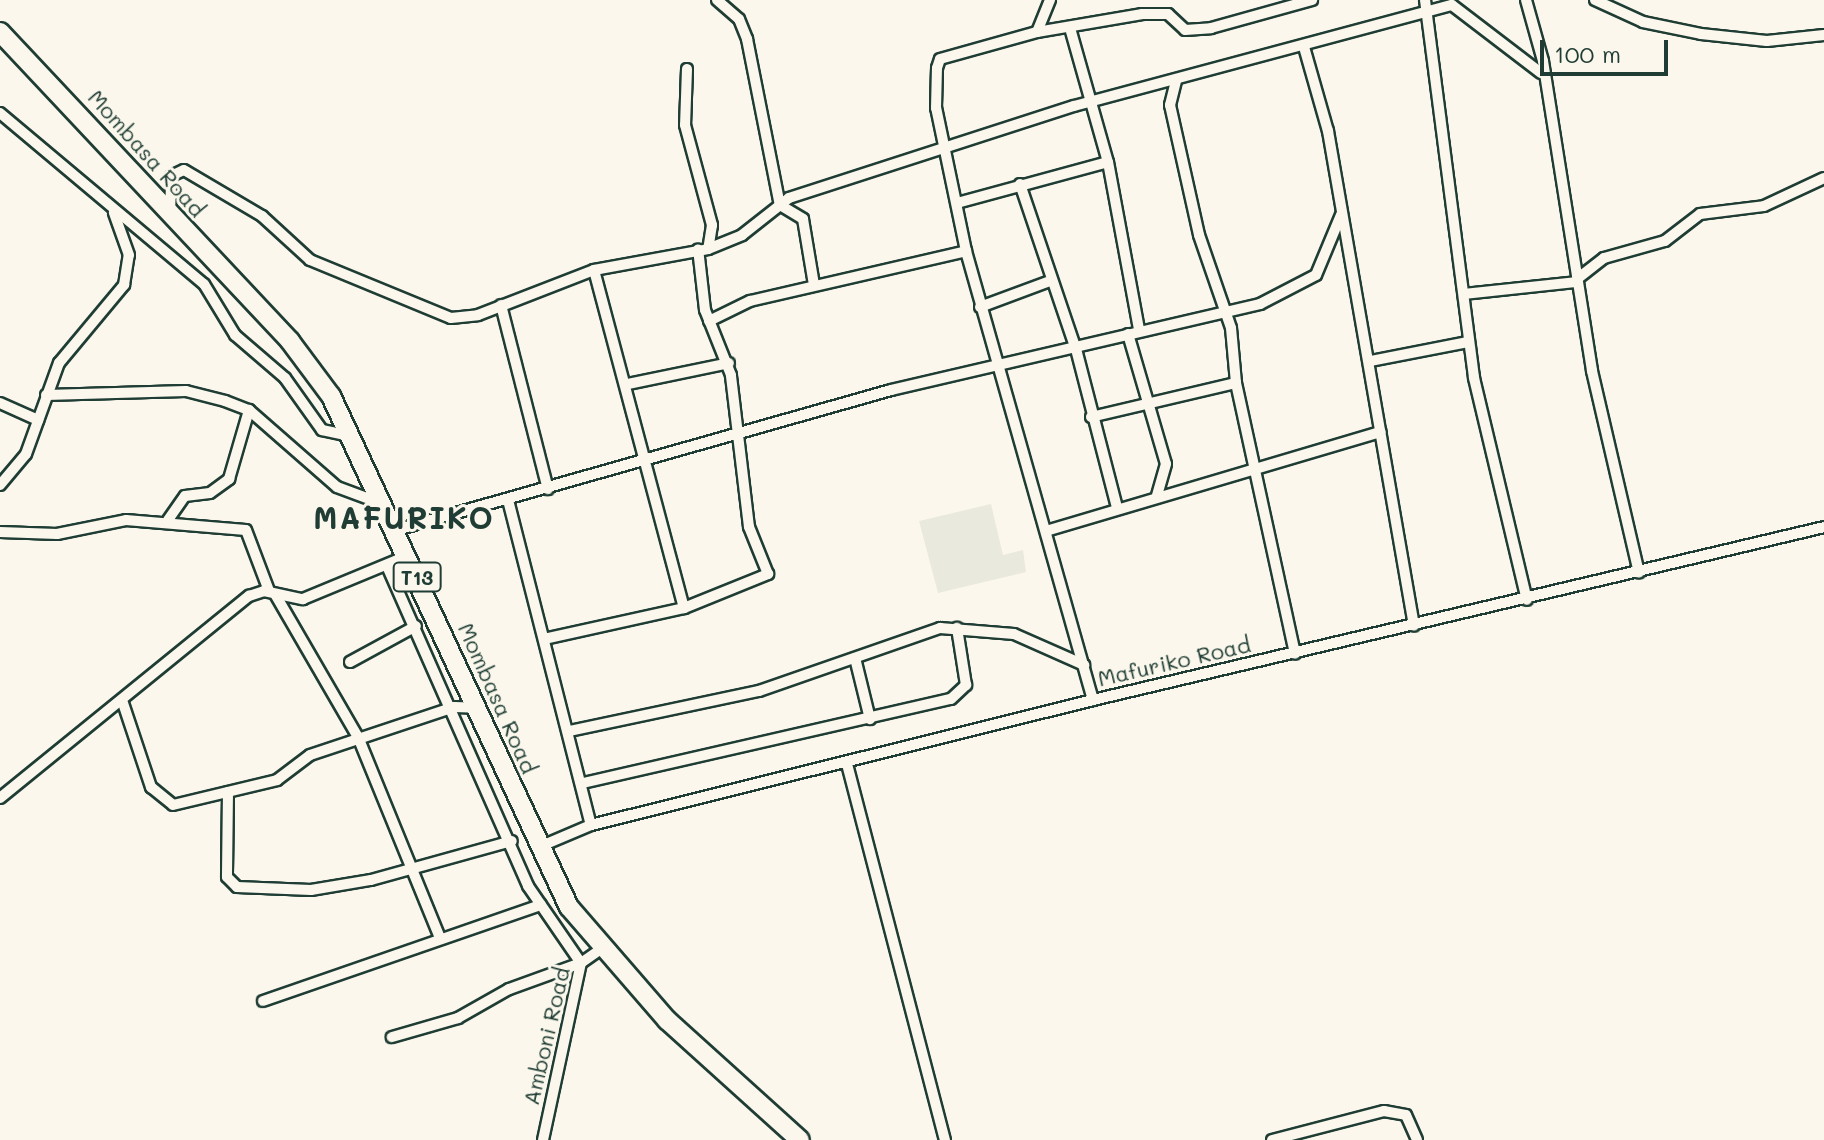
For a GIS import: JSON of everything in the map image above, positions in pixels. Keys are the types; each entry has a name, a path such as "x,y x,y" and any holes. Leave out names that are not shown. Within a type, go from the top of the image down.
{"highway":[{"name":"Mombasa Road","path":"0,32 290,341 353,437 478,708 537,848 601,949 800,1140"}],"street":[{"path":"717,0 739,19 747,39 780,205 803,219 814,285"},
{"path":"1037,32 1050,0"},
{"path":"1093,700 966,251 936,108 940,59 1037,32 1142,14 1203,29 1312,0"},
{"path":"1526,0 1577,281 1639,573"},
{"path":"1595,0 1643,22 1701,34 1767,41 1824,35"},
{"path":"170,215 171,176 184,170 262,216 310,260 445,318 501,305 594,270 703,249 780,205 944,148 1093,101 1304,47 1425,6 1458,5 1541,73"},
{"path":"1425,6 1468,342 1527,600"},
{"path":"1070,28 1108,162 1139,329"},
{"path":"1304,47 1371,361 1414,626"},
{"path":"544,639 684,608 768,574 749,527 729,363 709,321 703,249 712,225 685,125 687,69"},
{"path":"1176,81 1170,105 1222,310 1295,654"},
{"path":"0,113 204,284 235,335 285,378 322,430 353,437"},
{"path":"957,203 1108,162"},
{"path":"1464,294 1577,281 1604,258 1657,246 1700,214 1764,206 1824,178"},
{"path":"1020,184 1050,281 1076,349 1091,417 1117,508"},
{"path":"0,485 26,454 59,363 124,285 129,255 112,208"},
{"path":"396,530 738,435 1076,349 1139,329 1260,304 1316,275 1341,215"},
{"path":"709,321 750,301 966,251"},
{"path":"594,270 628,384 684,608"},
{"path":"980,307 1050,281"},
{"path":"501,305 548,489"},
{"path":"1128,334 1151,401 1166,464 1156,498"},
{"path":"1371,361 1468,342"},
{"path":"628,384 729,363"},
{"path":"1091,417 1236,383"},
{"path":"46,395 186,391 249,410 337,487 385,505"},
{"path":"0,403 38,420"},
{"path":"168,520 185,496 210,493 229,479 249,410"},
{"path":"1046,531 1254,466 1381,432"},
{"path":"508,500 583,783 591,825"},
{"path":"0,532 57,534 168,520 249,531 272,592 358,737 440,938"},
{"name":"Mafuriko Road","path":"537,848 591,825 847,764 1093,700 1527,600 1824,527"},
{"path":"0,798 123,703 223,615 272,592 303,599 407,556"},
{"path":"387,566 454,707 541,905 581,963 509,989 458,1018 392,1037"},
{"path":"350,662 416,626"},
{"path":"569,731 759,691 957,628 1014,634 1084,665"},
{"path":"583,783 870,719 962,693 957,628"},
{"path":"855,658 870,719"},
{"path":"123,703 151,787 164,801 228,792 277,780 310,755 358,737 454,707 478,708"},
{"path":"847,764 945,1140"},
{"path":"228,792 232,886 311,890 413,872 512,841"},
{"path":"263,1001 541,905"},
{"name":"Amboni Road","path":"543,1140 581,963 601,949"},
{"path":"1272,1140 1384,1111 1406,1115 1417,1140"}],"shaded area":[{"path":"991,504 1003,555 1023,550 1026,572 938,593 919,521"}],"district":[{"name":"MAFURIKO","path":"404,517"}]}
